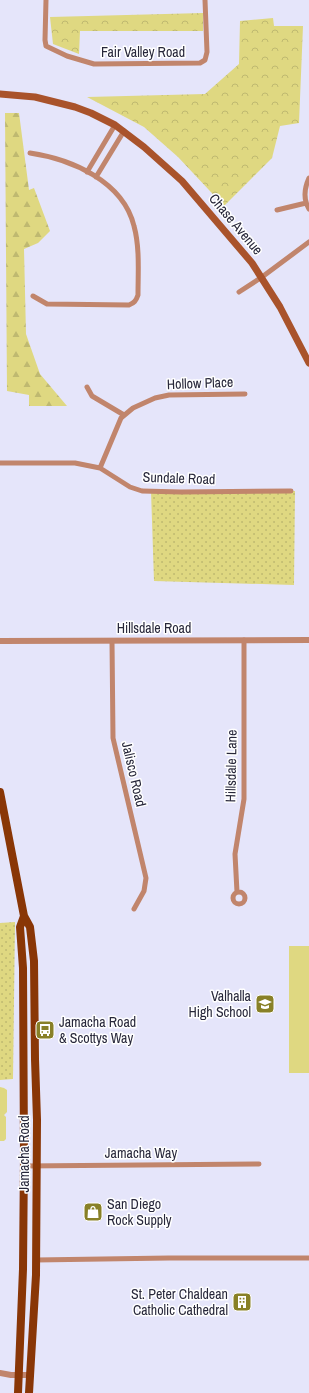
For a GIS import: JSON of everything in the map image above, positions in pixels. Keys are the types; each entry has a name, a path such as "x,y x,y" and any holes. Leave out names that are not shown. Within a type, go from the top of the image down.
{"main road":[{"name":"Chase Avenue","path":"0,94 35,97 57,102 91,113 115,125 182,181 236,243 262,278 288,321 309,363"},
{"name":"Jamacha Road","path":"0,792 24,916 30,927 34,961 37,1120 36,1260 29,1393"},
{"name":"Jamacha Road","path":"18,1393 23,1269 24,1166 23,968 20,927 24,916"},
{"path":"24,1070 35,1059"}],"street":[{"name":"Fair Valley Road","path":"46,0 46,46 67,56 94,64 200,63 205,60 207,52 205,0"},
{"path":"87,172 115,125"},
{"path":"96,177 124,132"},
{"path":"30,153 45,155 87,172 112,189 121,199 129,211 134,225 137,248 138,296 137,300 129,305 47,304 33,296"},
{"path":"309,178 305,193 306,203 309,209"},
{"path":"277,210 306,203"},
{"path":"239,292 262,278 309,242"},
{"path":"87,387 92,396 124,415 121,418 100,468"},
{"name":"Hollow Place","path":"124,415 133,408 155,398 169,395 245,394"},
{"name":"Sundale Road","path":"0,463 87,464 100,468 130,487 142,491 291,491"},
{"name":"Hillsdale Lane","path":"237,892 235,854 244,799 244,640"},
{"name":"Hillsdale Road","path":"0,641 309,640"},
{"name":"Jalisco Road","path":"112,641 113,738 146,878 144,891 134,909"},
{"name":"Jamacha Way","path":"24,1166 259,1164"},
{"path":"36,1260 309,1258"},
{"path":"0,1373 30,1375"}],"green space":[{"path":"203,13 203,31 80,31 79,54 53,44 50,17"},
{"path":"273,18 274,26 303,26 299,123 280,126 272,158 224,206 178,157 144,127 87,97 205,94 239,64 240,21"},
{"path":"5,113 19,113 29,190 34,188 50,231 38,243 24,249 26,334 40,374 67,406 29,406 29,395 7,391"},
{"path":"151,491 295,491 294,585 154,581"},
{"path":"15,922 13,1079 0,1080 0,923"},
{"path":"289,946 309,946 309,1073 289,1073"},
{"path":"0,1087 7,1090 7,1112 4,1115 6,1117 6,1139 4,1141 0,1141"}],"place":[{"name":"Valhalla High School","path":"265,1004"},
{"name":"Jamacha Road & Scottys Way","path":"45,1030"},
{"name":"San Diego Rock Supply","path":"93,1212"},
{"name":"St. Peter Chaldean Catholic Cathedral","path":"242,1302"}]}
